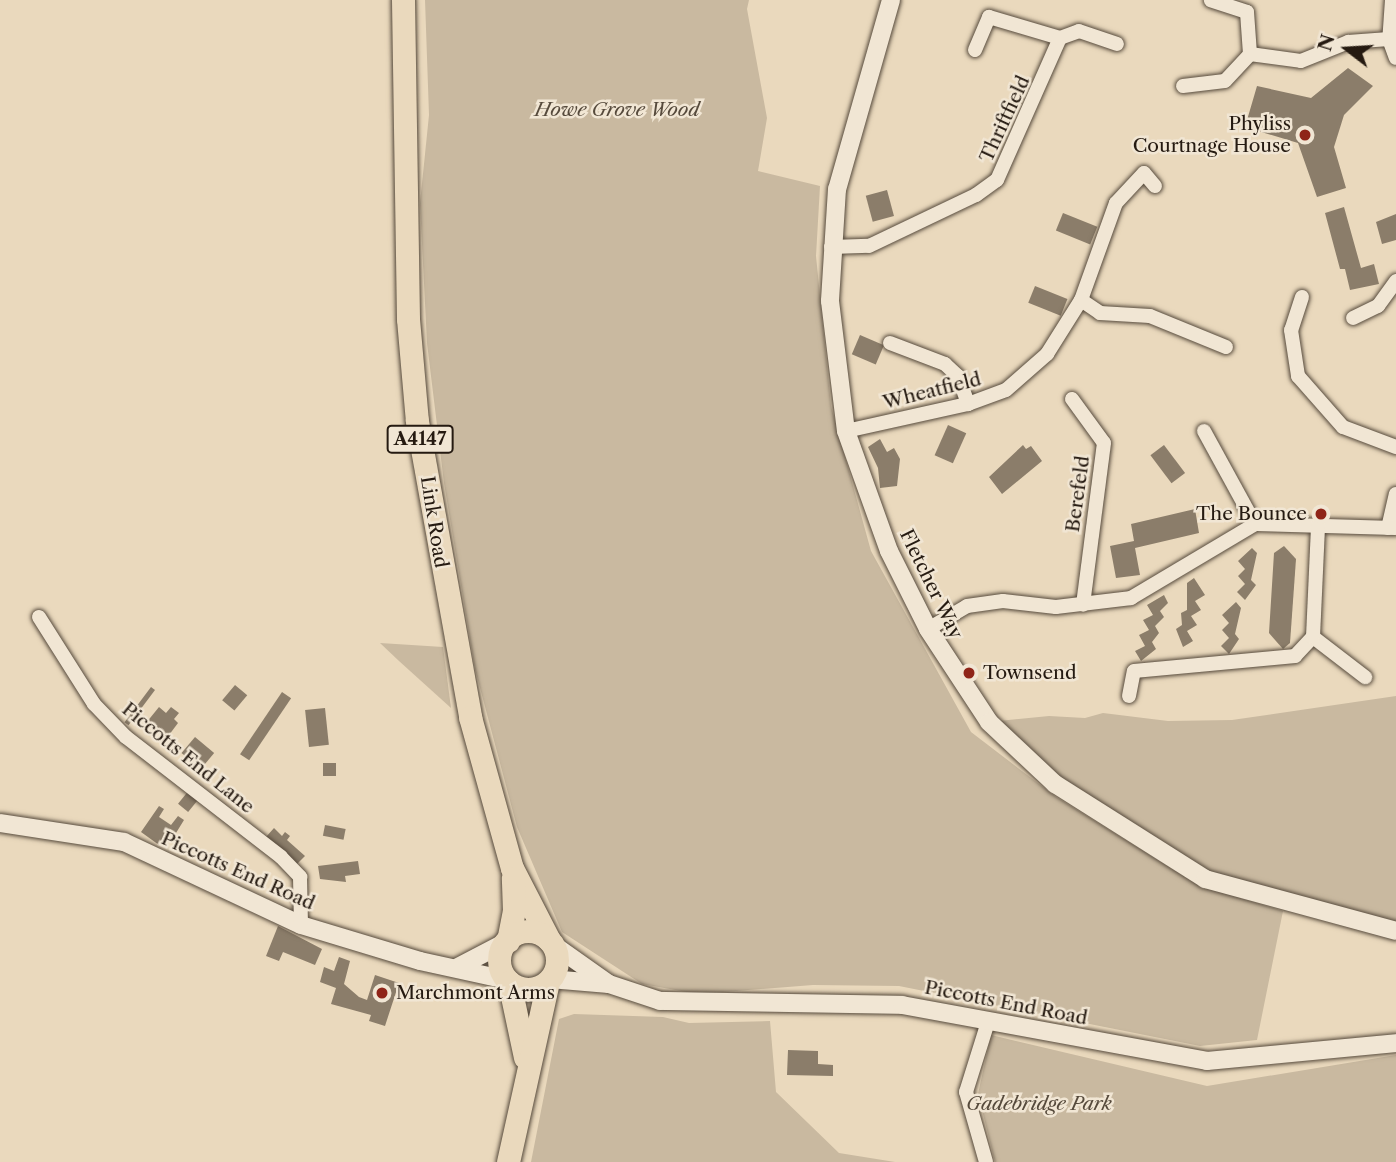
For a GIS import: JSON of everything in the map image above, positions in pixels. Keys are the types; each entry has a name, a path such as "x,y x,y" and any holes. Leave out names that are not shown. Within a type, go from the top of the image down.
{"main road":[{"name":"Link Road","path":"403,0 408,319 417,421 470,717 512,868 557,957 527,1063 508,1162"},
{"name":"Link Road","path":"512,868 514,911 499,962 508,981 527,1063"},
{"path":"507,941 528,932 550,942"},
{"path":"508,981 528,989 549,981"}],"street":[{"name":"Fletcher Way","path":"891,0 836,189 830,301 846,431 889,551 928,629 989,722 1055,784 1205,879 1396,931"},
{"path":"1183,86 1225,81 1250,54 1247,12 1211,0"},
{"path":"1392,0 1390,39 1396,58"},
{"path":"975,50 989,17 1060,38 1079,31 1117,44"},
{"name":"Thriftfield","path":"831,247 869,246 948,212 997,180 1060,38"},
{"path":"1250,54 1301,61 1348,42 1390,39"},
{"name":"Wheatfield","path":"846,431 968,404 1006,390 1047,354 1081,300 1116,203 1144,173 1155,186"},
{"path":"1353,318 1378,306 1396,281"},
{"path":"1301,297 1291,330 1298,376 1343,427 1396,447"},
{"path":"1081,300 1100,313 1150,316 1226,348"},
{"path":"890,343 946,364 958,376 968,404"},
{"name":"Berefeld","path":"1072,399 1104,443 1083,605"},
{"path":"1204,431 1255,524"},
{"path":"928,629 967,606 1003,601 1056,607 1131,598 1255,524 1392,528 1396,494"},
{"path":"1129,696 1134,671 1295,656 1313,637 1318,525"},
{"name":"Piccotts End Lane","path":"39,618 94,704 126,737 281,857 300,877 300,925"},
{"path":"1313,637 1365,677"},
{"name":"Piccotts End Road","path":"0,823 124,842 300,925 420,961 458,967 508,981"},
{"path":"458,967 507,941"},
{"name":"Piccotts End Road","path":"550,942 610,984"},
{"name":"Piccotts End Road","path":"549,981 610,984 660,1001 902,1005 1207,1061 1396,1043"},
{"path":"986,1162 966,1092 988,1022"}],"green space":[{"name":"Howe Grove Wood","path":"425,0 749,0 747,9 767,118 758,171 820,186 816,256 831,406 871,551 971,732 1056,797 1198,885 1283,911 1257,1040 1200,1046 899,986 813,985 698,994 642,984 562,932 517,827 475,669 444,483 427,343 420,203 429,115"},
{"path":"380,643 443,647 451,708 399,661"},
{"path":"1396,696 1396,931 1205,879 1055,784 989,722 1049,716 1085,718 1103,713 1168,721 1232,720"},
{"path":"574,1014 663,1017 689,1023 770,1021 776,1092 839,1153 895,1162 531,1162 559,1019"},
{"name":"Gadebridge Park","path":"991,1035 1207,1086 1396,1055 1396,1162 995,1162 978,1094"}],"building":[{"name":"Phyliss Courtnage House","path":"1348,68 1373,86 1344,115 1334,147 1346,188 1317,197 1298,143 1245,127 1257,86 1311,98"},
{"path":"887,190 894,216 873,222 866,196"},
{"path":"1344,207 1361,268 1374,264 1379,284 1350,290 1345,269 1340,269 1325,213"},
{"path":"1063,213 1097,227 1090,244 1056,231"},
{"path":"1396,214 1396,240 1382,244 1376,222"},
{"path":"1035,286 1067,299 1061,316 1028,303"},
{"path":"860,335 884,345 876,364 852,354"},
{"path":"948,425 966,433 953,463 935,455"},
{"path":"880,439 887,452 894,448 900,459 897,486 880,488 878,468 868,447"},
{"path":"1023,445 1026,449 1031,446 1042,461 1002,494 989,477"},
{"path":"1164,445 1185,473 1171,483 1150,455"},
{"path":"1195,509 1199,533 1135,548 1140,575 1116,578 1110,546 1134,541 1131,524"},
{"path":"1284,546 1296,559 1290,643 1283,649 1269,633 1274,553"},
{"path":"1252,548 1257,553 1251,580 1256,585 1245,600 1237,592 1245,584 1238,576 1245,569 1238,561"},
{"path":"1194,578 1205,595 1195,601 1201,610 1191,616 1197,625 1187,631 1193,641 1183,647 1176,629 1182,625 1181,613 1187,610 1187,583"},
{"path":"1164,595 1168,603 1160,611 1164,617 1155,626 1159,633 1152,642 1156,649 1141,661 1135,651 1145,646 1139,635 1149,630 1143,620 1153,615 1147,605"},
{"path":"1236,602 1241,608 1235,634 1239,639 1229,654 1221,646 1229,638 1222,630 1229,623 1222,615"},
{"path":"235,685 247,695 234,711 222,700"},
{"path":"151,687 155,690 129,725 125,722"},
{"path":"282,692 291,698 249,760 240,754"},
{"path":"159,707 166,713 171,707 179,713 174,719 178,723 166,739 146,723"},
{"path":"325,708 329,745 309,747 305,710"},
{"path":"195,737 214,753 201,769 182,753"},
{"path":"323,763 336,763 336,776 323,776"},
{"path":"190,789 200,797 188,812 178,804"},
{"path":"159,806 164,809 159,817 171,825 178,816 184,820 176,833 170,829 159,845 141,832"},
{"path":"325,825 346,829 344,840 323,836"},
{"path":"274,828 282,836 285,832 290,836 287,840 305,856 297,864 266,837"},
{"path":"358,861 360,874 345,876 346,882 320,879 318,866"},
{"path":"278,926 322,949 315,965 283,952 279,961 266,956"},
{"name":"Marchmont Arms","path":"339,957 350,961 344,984 359,997 367,1000 375,975 399,983 385,1026 369,1021 371,1015 331,1004 336,988 320,982 324,967 334,971"},
{"path":"788,1050 818,1051 818,1064 833,1065 833,1076 787,1075"}],"place":[{"name":"Phyliss Courtnage House","path":"1305,135"},
{"name":"The Bounce","path":"1321,514"},
{"name":"Townsend","path":"969,673"},
{"name":"Marchmont Arms","path":"382,993"}]}
